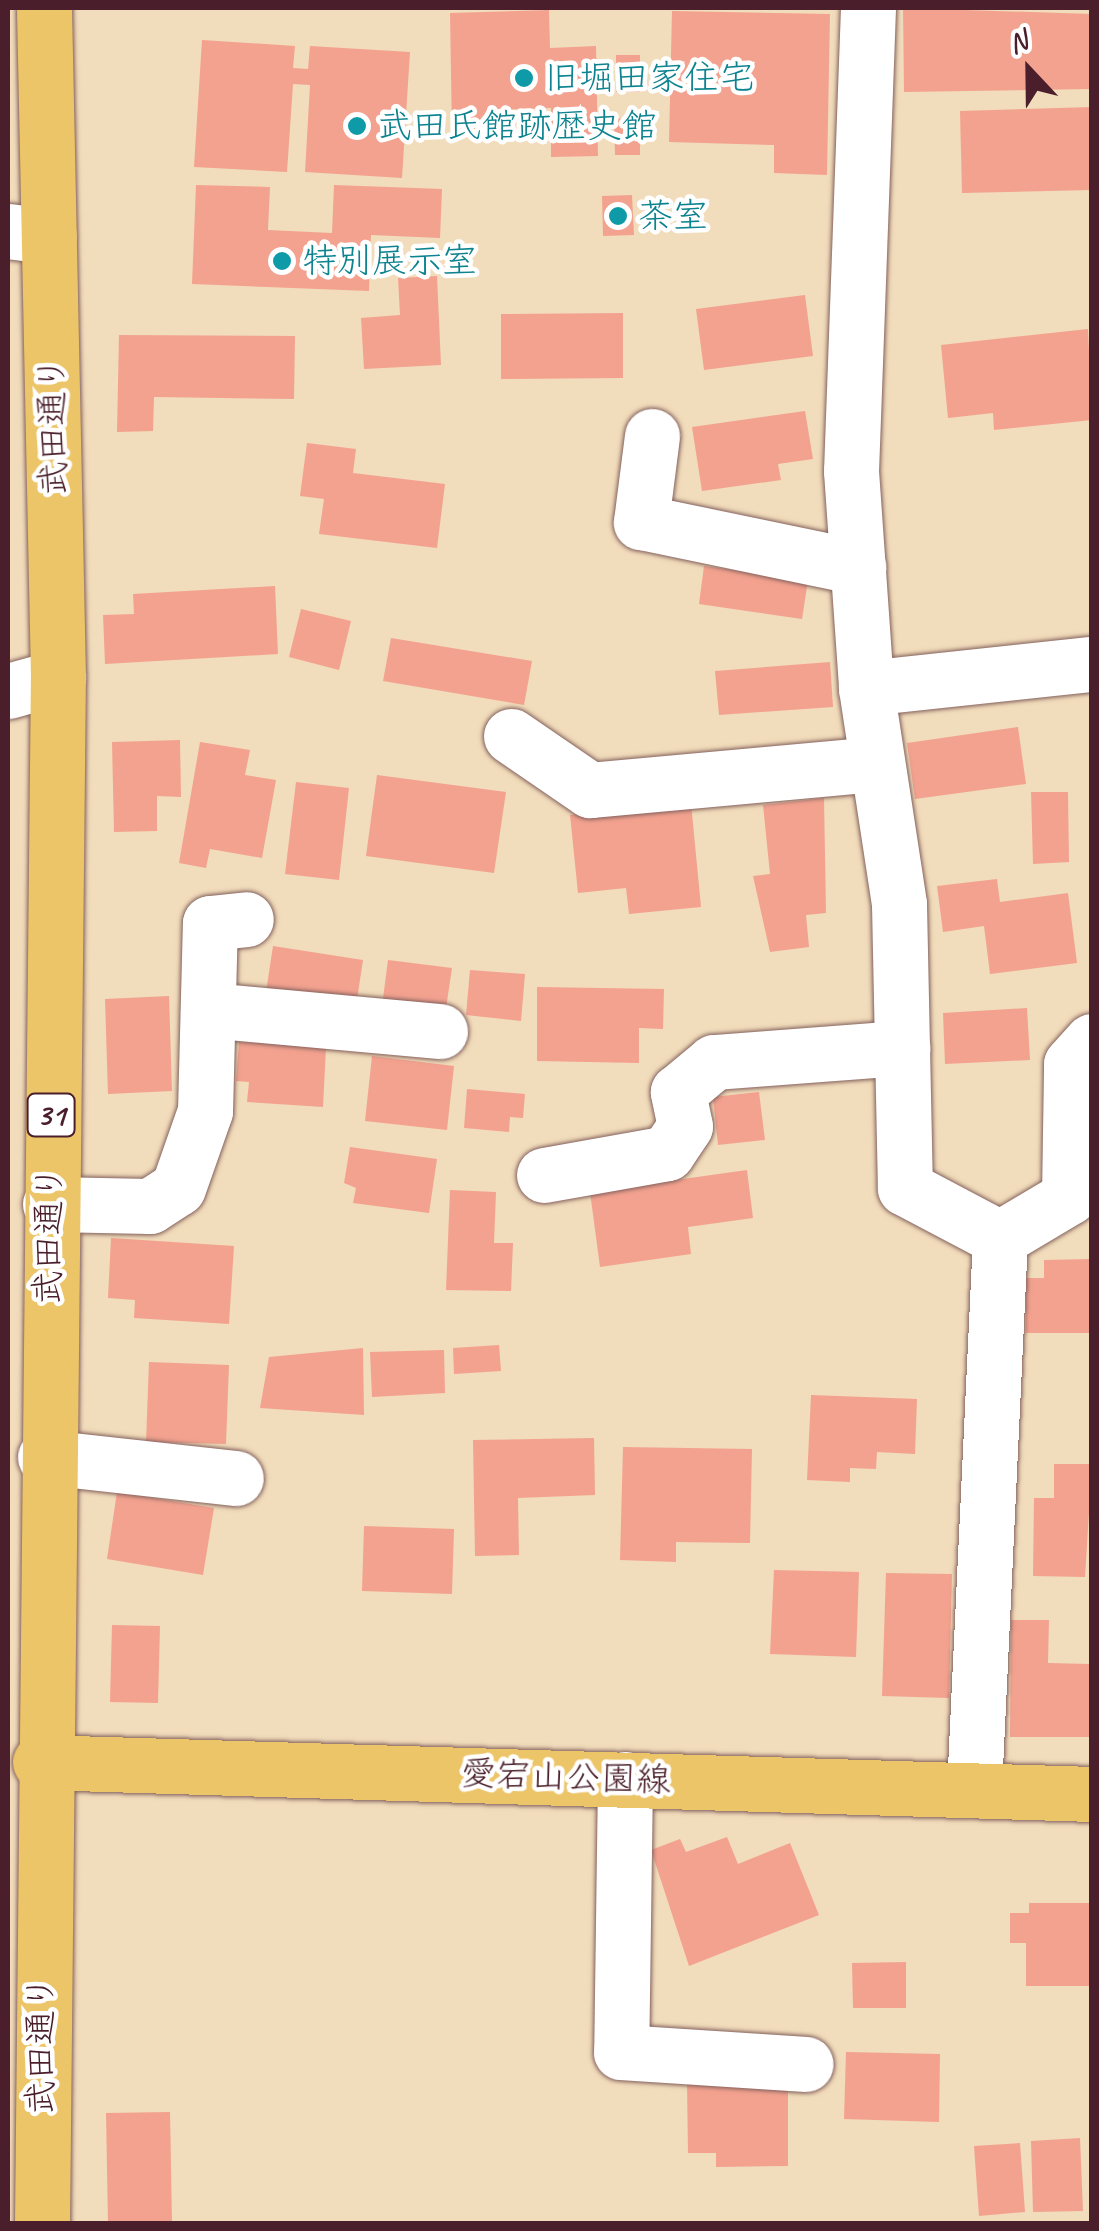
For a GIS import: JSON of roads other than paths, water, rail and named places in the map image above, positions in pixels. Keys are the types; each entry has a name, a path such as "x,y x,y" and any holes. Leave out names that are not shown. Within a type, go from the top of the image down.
{"main road":[{"name":"武田通り","path":"42,2224 24,1762 46,1457 50,1204 33,684 28,233 44,8"},
{"name":"愛宕山公園線","path":"24,1762 1092,1794"}],"lane":[{"path":"868,8 851,471 866,688 900,904 904,1188 1000,1238"},
{"path":"652,436 640,522 858,567"},
{"path":"866,688 1092,664"},
{"path":"511,736 590,790 878,764"},
{"path":"50,1204 150,1206 178,1188 204,1111 210,923 246,918"},
{"path":"208,1010 440,1031"},
{"path":"1000,1238 1069,1198 1071,1064 1092,1040"},
{"path":"544,1175 667,1153 685,1126 678,1092 714,1062 902,1048"},
{"path":"974,1789 1000,1238"},
{"path":"46,1457 236,1478"},
{"path":"625,1779 622,2052 806,2064"}],"place":[{"name":"旧堀田家住宅","path":"524,78"},
{"name":"武田氏館跡歴史館","path":"357,126"},
{"name":"茶室","path":"618,216"},
{"name":"特別展示室","path":"282,261"}]}
